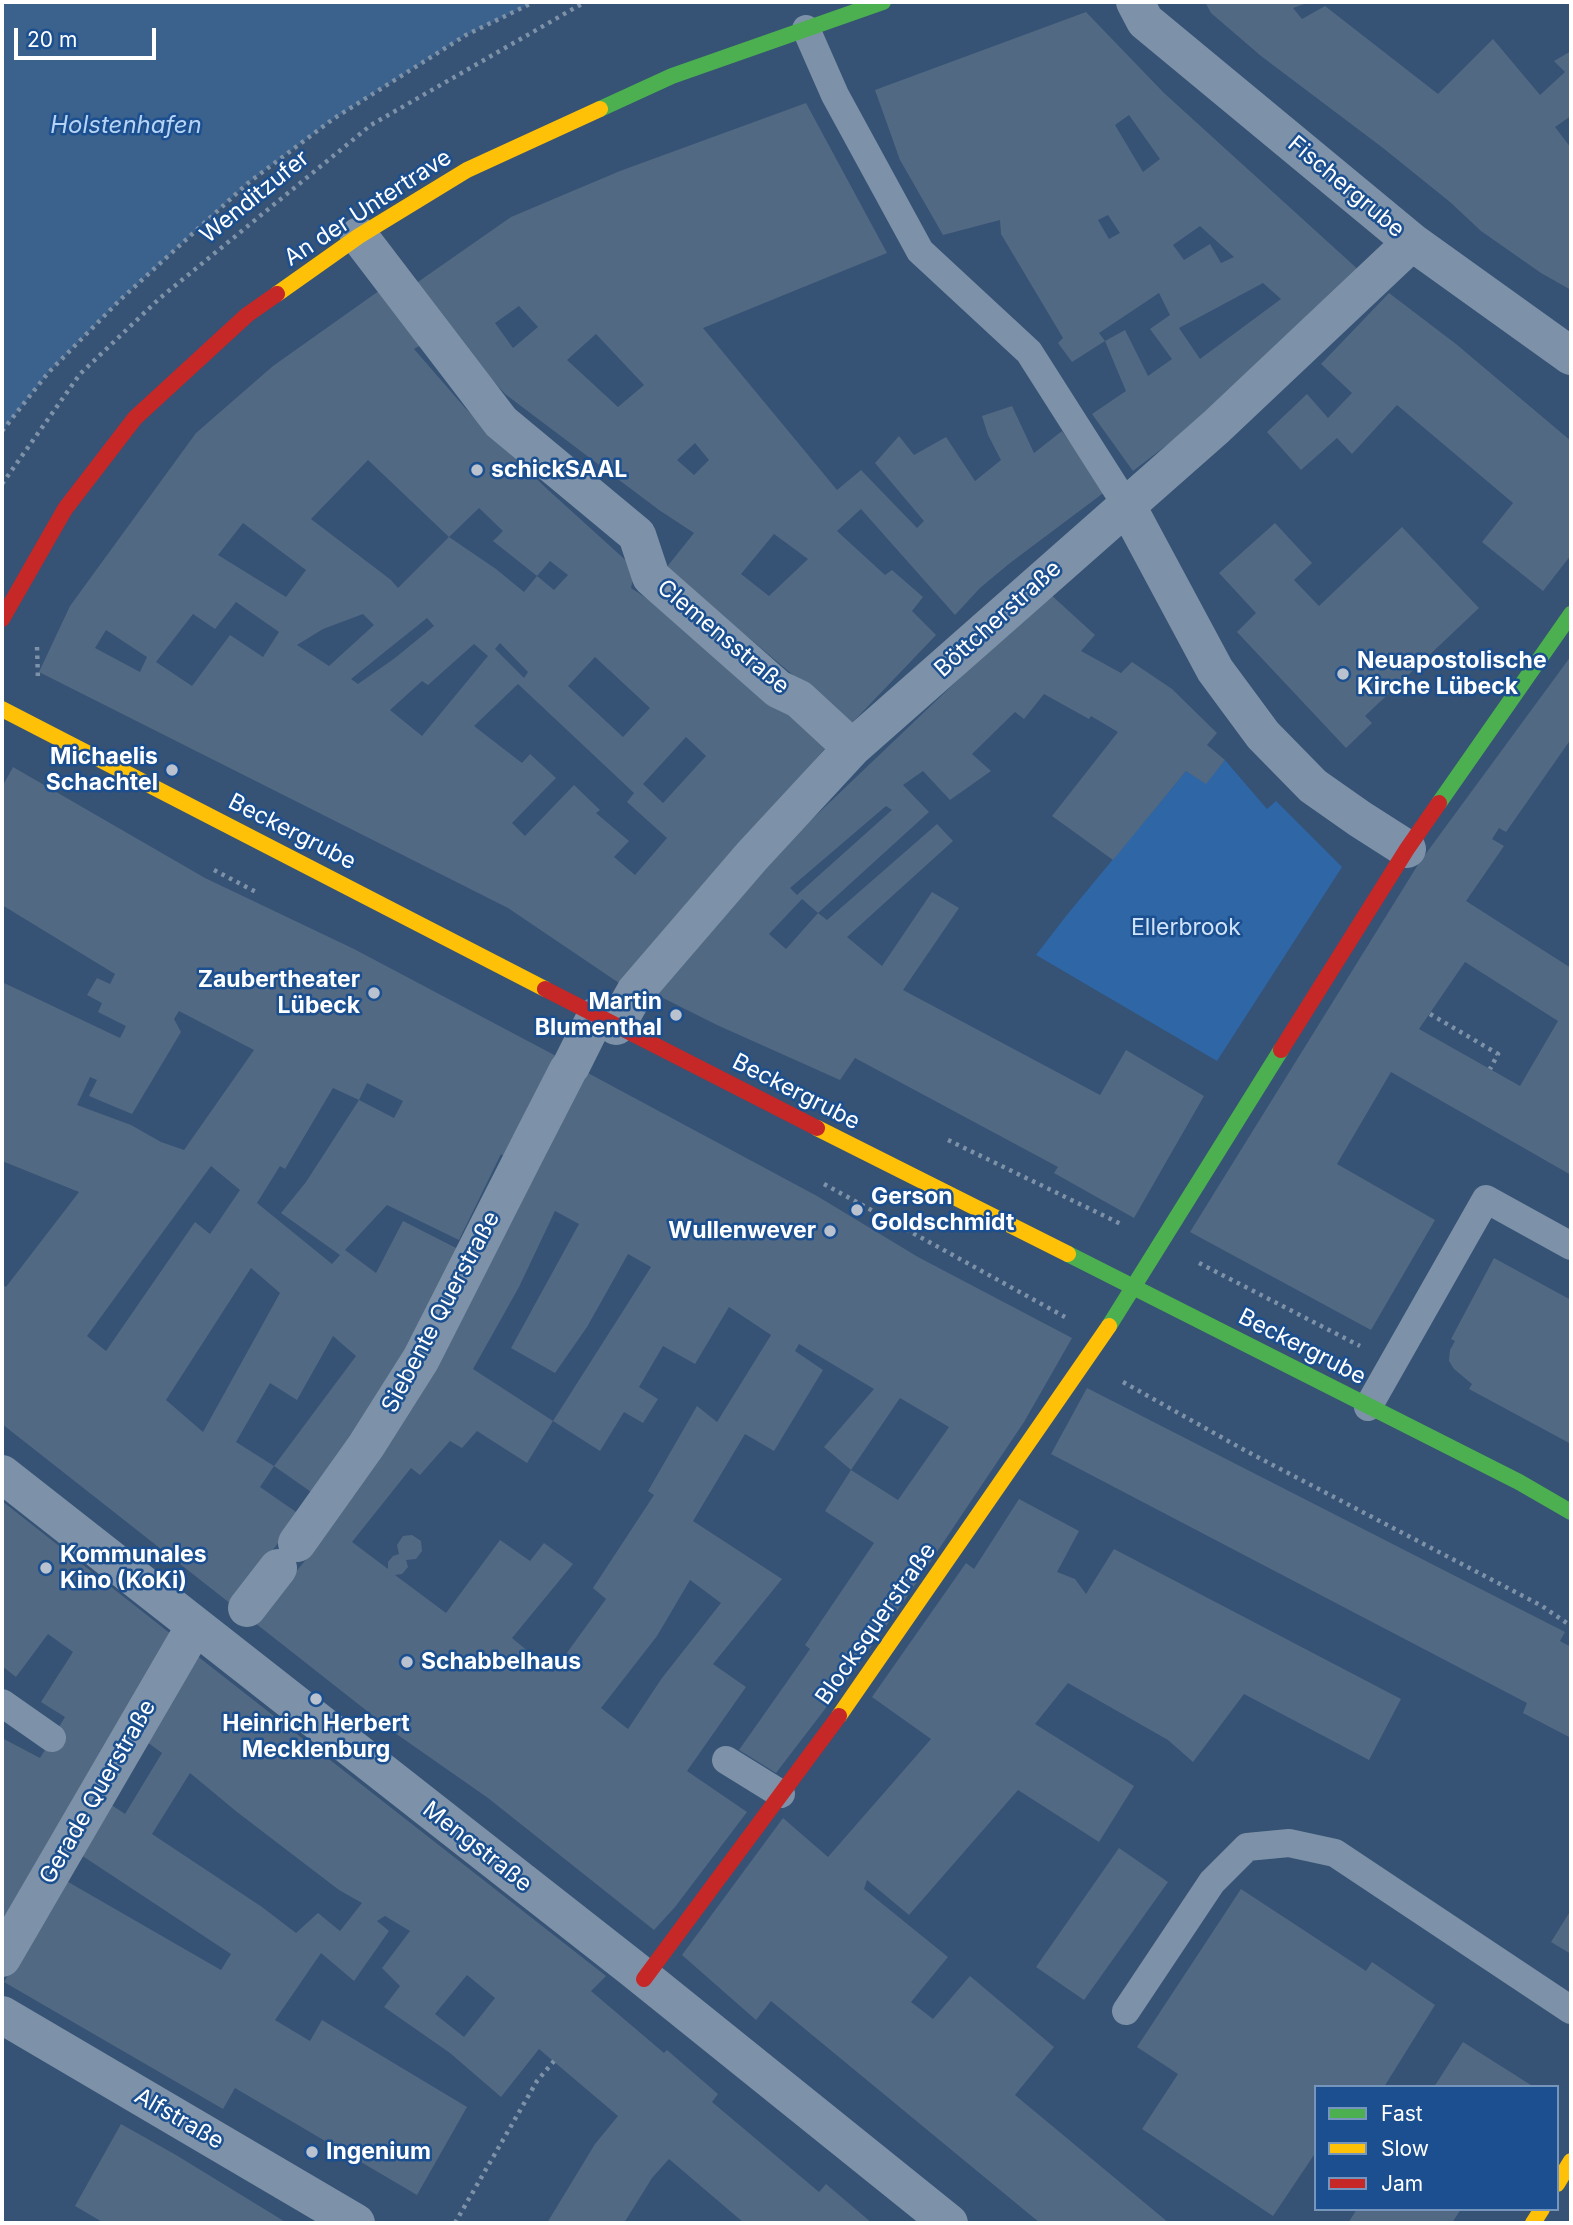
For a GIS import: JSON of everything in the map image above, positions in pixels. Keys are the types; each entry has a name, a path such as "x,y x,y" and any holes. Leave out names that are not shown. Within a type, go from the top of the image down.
{"street":[{"name":"An der Untertrave","path":"2,619 65,509 135,418 247,315 359,236 467,170 672,76 883,2"},
{"name":"Fischergrube","path":"1135,2 1145,21 1412,242 1571,356"},
{"name":"Clemensstraße","path":"359,236 501,422 637,535 651,577 778,689 799,698 852,748"},
{"name":"Böttcherstraße","path":"606,1021 635,992 752,856 852,748 1216,427 1412,242"},
{"path":"1127,506 1215,670 1263,735 1313,786 1407,849"},
{"path":"1132,1287 1407,849 1571,614"},
{"name":"Beckergrube","path":"2,709 606,1021 1571,1511"},
{"name":"Siebente Querstraße","path":"207,1636 245,1611 288,1556 366,1446 421,1359 570,1068 606,1021"},
{"name":"Blocksquerstraße","path":"644,1979 862,1686 1094,1349 1132,1287"},
{"name":"Mengstraße","path":"2,1474 644,1979 949,2223"},
{"name":"Gerade Querstraße","path":"2,1958 103,1768 207,1636"},
{"name":"Alfstraße","path":"2,2015 356,2223"},
{"path":"1559,2180 1571,2161"}],"lane":[{"path":"806,29 835,95 920,251 1029,352 1127,506"},
{"path":"1368,1406 1394,1365 1486,1199 1571,1246"},
{"path":"2,1703 52,1738"},
{"path":"726,1760 782,1794"},
{"path":"1126,2011 1212,1882 1247,1847 1289,1843 1335,1853 1571,2010"}],"path":[{"path":"2,431 48,373 120,300 247,183 344,111 466,35 534,2"},
{"name":"Wenditzufer","path":"2,484 80,374 160,298 371,125 585,2"},
{"path":"210,867 258,893"},
{"path":"1430,1014 1498,1054 1490,1069"},
{"path":"818,1181 1075,1323 1111,1375 1246,1451 1542,1606 1571,1626"},
{"path":"455,2223 537,2081 554,2061"}],"green space":[{"name":"Ellerbrook","path":"1225,760 1267,809 1276,801 1342,867 1217,1061 1036,955 1186,771 1206,783"}],"water":[{"name":"Holstenhafen","path":"2,2 534,2 466,35 333,119 248,183 120,300 48,373 2,431"}],"building":[{"path":"1205,2 1310,2 1293,8 1302,19 1325,6 1438,94 1493,39 1540,95 1565,72 1554,61 1571,51 1571,116 1555,127 1571,148 1571,290 1541,273 1481,231 1383,148 1261,56 1211,13"},
{"path":"1086,12 1164,93 1362,273 1228,398 1133,471 1092,414 1126,391 1105,341 1072,362 1058,343 1063,338 1001,234 1000,220 943,235 900,160 875,90","holes":["1129,115 1160,159 1143,172 1115,125","1108,215 1120,233 1109,239 1098,220","1200,226 1234,257 1221,263 1210,244 1184,260 1173,245","1263,283 1281,299 1200,359 1179,328","1159,293 1170,315 1150,329 1172,359 1148,376 1125,330 1105,341 1099,333"]},
{"path":"806,103 887,253 703,328 837,490 861,470 917,528 924,521 875,463 899,436 914,455 946,437 975,481 1001,460 982,416 1012,406 1034,453 1062,431 1106,491 1010,563 980,588 955,615 861,509 837,531 885,575 892,570 923,597 912,611 936,635 851,724 666,568 694,533 659,510 505,394 444,326 415,284 511,217 620,171","holes":["519,306 538,327 513,348 495,323","596,334 644,385 618,407 567,360","695,443 709,460 694,475 677,460","774,534 808,559 769,596 741,574"]},
{"path":"383,288 425,343 414,349 467,410 546,488 632,566 634,575 631,588 678,619 790,708 829,744 619,983 508,908 39,672 70,606 196,433 273,366","holes":["368,460 449,537 398,588 311,519","479,508 503,531 493,541 537,576 524,592 449,537","243,523 306,570 286,597 218,555","550,561 568,575 554,590 537,576","236,602 279,632 263,657 230,635 192,686 156,662 193,614 215,629","363,614 374,625 329,666 297,645 323,629","427,618 434,626 358,684 351,679","106,630 147,657 140,672 95,648","500,643 528,672 524,678 495,649","474,644 488,656 422,736 390,710 422,681 428,685","595,657 650,708 623,737 568,686","518,684 634,793 627,802 667,838 635,875 614,857 629,841 596,813 600,810 574,785 525,836 512,823 556,778 530,754 522,763 474,726","686,737 706,756 663,803 643,784"]},
{"path":"1389,293 1456,344 1571,441 1571,555 1543,591 1482,542 1513,503 1397,405 1352,454 1337,438 1301,470 1267,432 1307,394 1328,418 1352,393 1321,364"},
{"name":"Neuapostolische Kirche Lübeck","path":"1275,523 1312,563 1294,580 1319,606 1402,527 1479,608 1365,716 1372,723 1346,748 1237,632 1256,613 1219,573"},
{"path":"1049,593 1095,635 1081,651 1121,673 1132,662 1172,689 1217,733 1207,745 1225,760 1206,784 1186,771 1113,860 1052,816 1118,732 1044,694 1024,719 1015,712 972,754 991,771 950,800 923,771 903,785 929,812 818,913 827,920 937,824 953,841 847,937 882,966 932,892 959,908 903,990 1100,1095 1126,1050 1204,1096 1134,1218 1054,1173 1058,1167 855,1058 840,1080 653,993 763,866","holes":["886,806 892,810 797,895 790,888","802,899 818,913 786,949 769,934"]},
{"path":"1571,656 1571,739 1506,832 1499,828 1492,839 1504,846 1466,901 1571,968 1571,1175 1391,1072 1337,1164 1435,1220 1371,1330 1190,1232 1419,863","holes":["1465,962 1558,1021 1520,1086 1419,1029"]},
{"path":"13,767 205,878 354,949 558,1057 817,1196 918,1257 1072,1338 1024,1422 904,1601 776,1773 739,1750 810,1649 805,1645 874,1543 825,1511 851,1470 824,1447 874,1389 799,1344 795,1351 823,1370 774,1451 745,1434 693,1521 782,1579 713,1664 746,1687 687,1771 747,1812 675,1907 654,1930 488,1798 395,1733 2,1424 2,1284 6,1287 79,1192 2,1161 2,982 120,1038 126,1026 98,1012 102,1003 87,995 97,978 110,984 115,974 2,905 2,787","holes":["179,1011 254,1050 184,1150 161,1142 131,1125 77,1105 90,1077 97,1080 89,1096 132,1114 181,1032 174,1019","555,1063 583,1077 524,1192 520,1190 463,1304 468,1306 444,1350 385,1447 311,1553 285,1534 299,1514 260,1487 274,1466 314,1494 392,1380 460,1250 403,1221 376,1273 345,1250 387,1205 459,1240 501,1154 505,1157","367,1083 403,1101 394,1118 359,1100","333,1088 359,1100 306,1182 281,1213 340,1255 332,1264 257,1203 280,1166 285,1169","211,1166 240,1190 210,1234 195,1222 106,1351 87,1336","555,1211 579,1224 511,1348 555,1373 587,1327 628,1254 651,1267 553,1421 473,1369 519,1287","251,1268 280,1293 203,1432 166,1400","729,1307 771,1335 717,1422 697,1406 648,1491 654,1495 593,1588 606,1599 553,1672 512,1638 573,1564 544,1543 530,1561 500,1540 446,1613 395,1575 402,1574 408,1567 406,1560 416,1559 422,1551 421,1541 412,1535 403,1536 397,1545 399,1554 388,1562 388,1569 352,1542 411,1468 420,1475 450,1441 462,1448 477,1431 527,1463 553,1421 600,1451 624,1412 643,1423 658,1399 639,1387 663,1346 695,1364","333,1336 356,1356 274,1466 236,1442 270,1383 297,1400","900,1398 949,1427 898,1500 851,1470","282,1538 308,1557 294,1574 268,1556","265,1560 291,1577 260,1618 234,1600","690,1580 721,1603 662,1678 628,1729 601,1708 657,1636"]},
{"path":"1494,1258 1571,1300 1571,1444 1469,1389 1472,1384 1454,1369 1449,1361 1450,1350 1455,1341 1451,1339"},
{"path":"1087,1388 1565,1632 1560,1641 1571,1647 1571,1738 1523,1713 1527,1703 1051,1454"},
{"path":"1019,1499 1079,1531 1057,1572 1075,1579 1086,1594 1114,1549 1401,1699 1369,1760 1244,1694 1193,1762 1168,1740 1068,1683 1035,1724 1134,1786 1099,1842 1018,1790 909,1915 867,1880 864,1889 948,1957 911,2002 933,2019 970,1976 1054,2047 1015,2095 1169,2223 1040,2223 771,2001 756,2020 682,1955 783,1818 828,1857 931,1739 872,1697 966,1563 974,1569"},
{"path":"2,1501 176,1638 2,1929 2,1738 40,1758 65,1717 41,1702 73,1652 48,1634 16,1677 2,1666"},
{"path":"196,1655 606,1976 591,1991 664,2053 667,2050 718,2094 712,2102 819,2192 826,2184 872,2223 744,2223 669,2159 652,2178 624,2223 547,2223 595,2144 618,2116 539,2049 501,2097 450,2053 384,2007 400,1986 382,1968 410,1931 385,1916 377,1921 389,1931 354,1981 321,1953 275,2020 310,2041 322,2020 467,2107 417,2195 235,2088 223,2109 4,1982 63,1879 221,1970 231,1954 78,1853 107,1802 125,1814 162,1753 143,1739","holes":["190,1773 339,1890 362,1903 340,1931 318,1913 296,1933 262,1907 152,1834","467,1975 495,1998 464,2037 435,2014"]},
{"path":"1119,1848 1168,1882 1084,2000 1036,1967"},
{"path":"1241,1889 1366,1971 1372,1962 1435,2005 1385,2085 1314,2085 1314,2155 1273,2216 1142,2129 1178,2074 1137,2047"},
{"path":"1571,1910 1571,1954 1551,1942"},
{"path":"1463,2042 1531,2085 1435,2085"},
{"path":"121,2124 287,2223 104,2223 75,2206"},
{"path":"1356,2211 1460,2211 1452,2223 1348,2223"}],"traffic: fast":[{"path":"600,109 672,76 883,2"},
{"path":"1439,803 1571,614"},
{"path":"1109,1326 1281,1050"},
{"path":"1068,1254 1519,1482 1571,1512"}],"traffic: slow":[{"path":"277,294 359,236 467,170 600,109"},
{"path":"2,709 545,989"},
{"path":"817,1128 1068,1254"},
{"path":"839,1716 1109,1326"},
{"path":"1559,2181 1571,2161"},
{"path":"1533,2223 1541,2211"}],"traffic: jam":[{"path":"2,619 65,509 135,418 247,315 277,294"},
{"path":"1281,1050 1407,849 1439,803"},
{"path":"545,989 817,1128"},
{"path":"644,1979 839,1716"}],"place":[{"name":"schickSAAL","path":"477,470"},
{"name":"Neuapostolische Kirche Lübeck","path":"1343,674"},
{"name":"Michaelis Schachtel","path":"172,770"},
{"name":"Zaubertheater Lübeck","path":"374,993"},
{"name":"Martin Blumenthal","path":"676,1015"},
{"name":"Gerson Goldschmidt","path":"857,1210"},
{"name":"Wullenwever","path":"830,1231"},
{"name":"Kommunales Kino (KoKi)","path":"46,1568"},
{"name":"Schabbelhaus","path":"407,1662"},
{"name":"Heinrich Herbert Mecklenburg","path":"316,1699"},
{"name":"Ingenium","path":"312,2152"}]}
